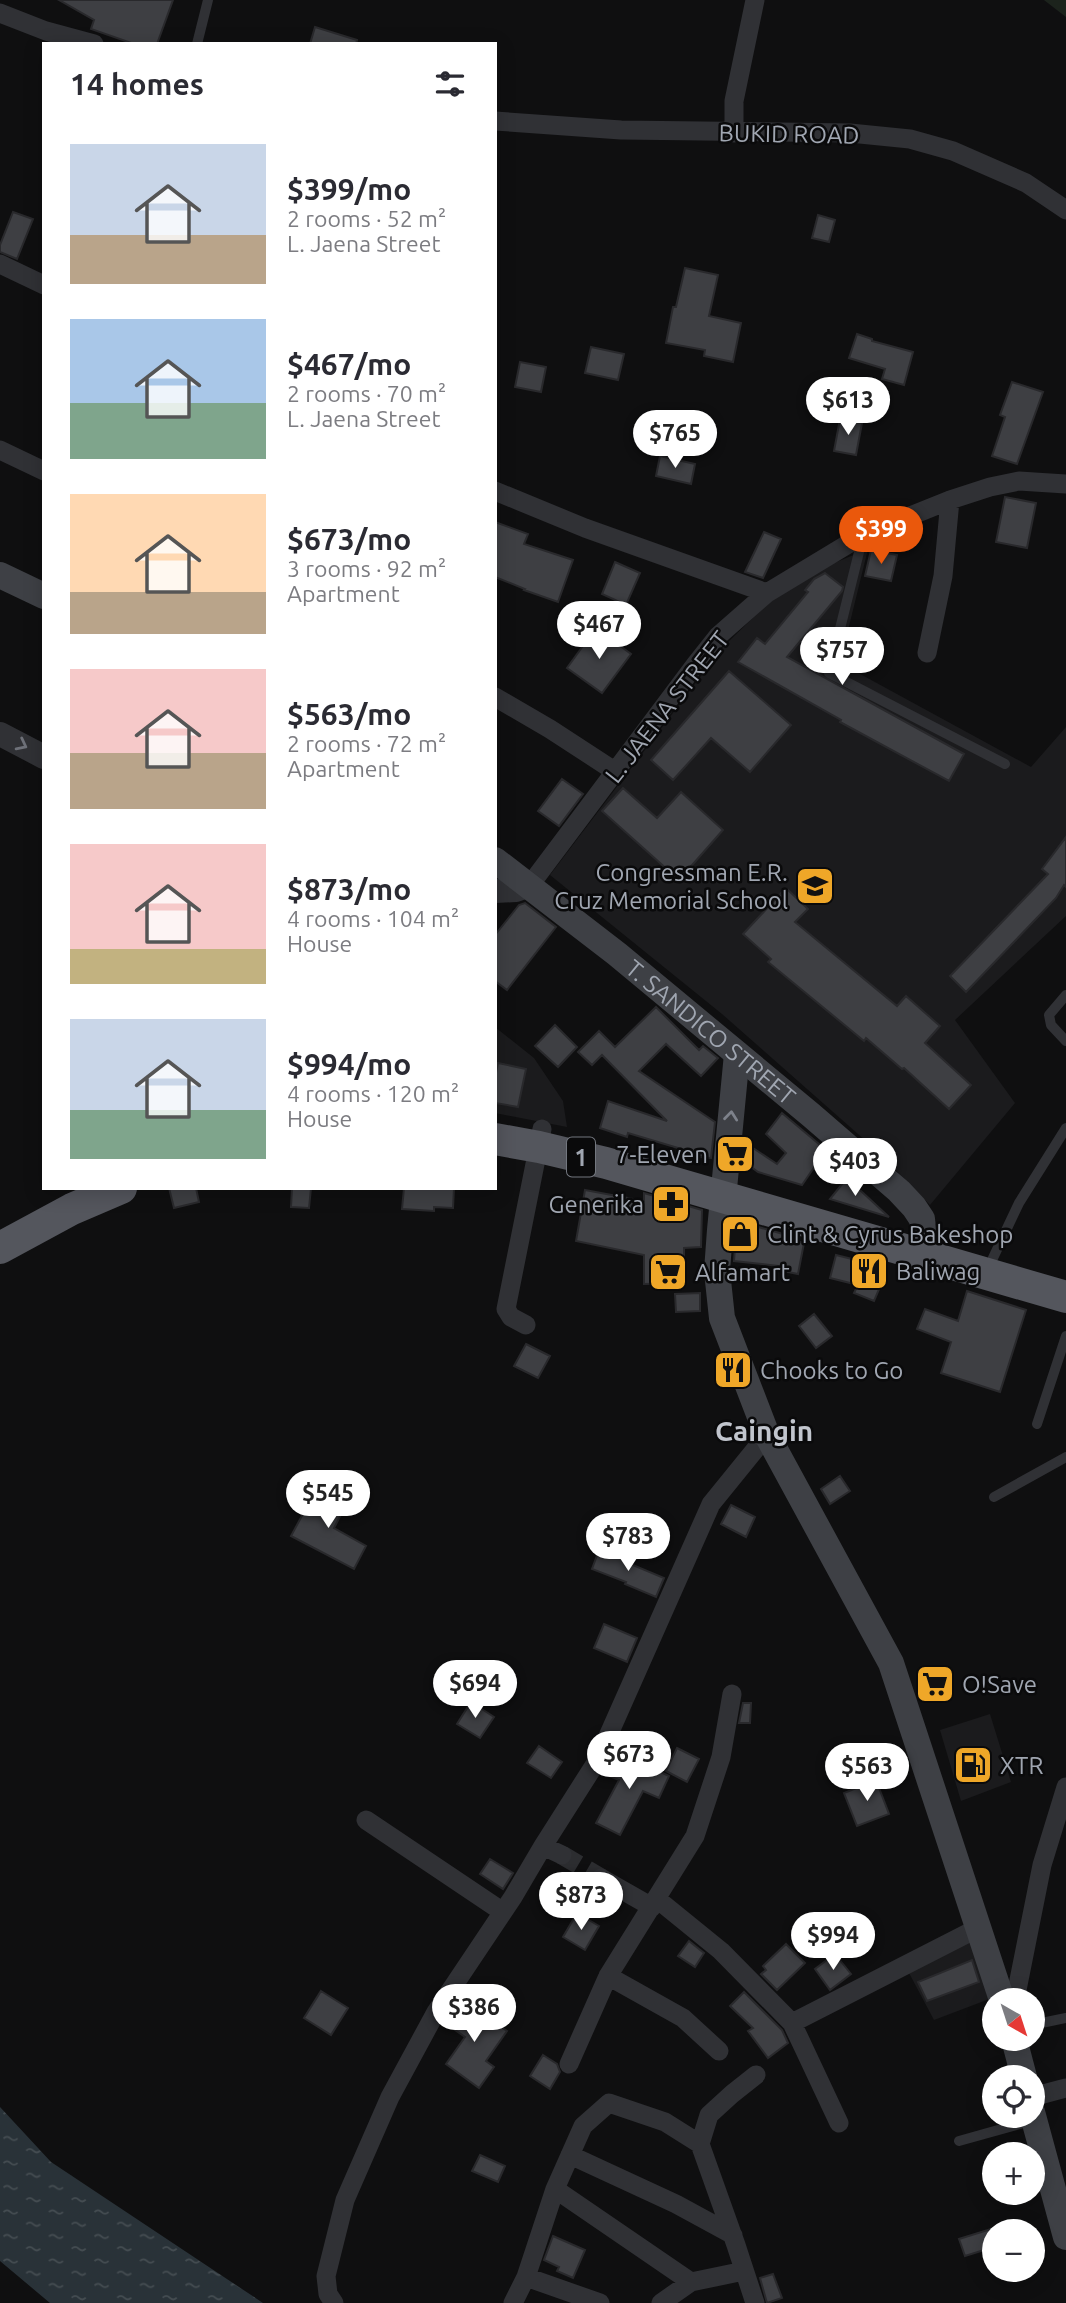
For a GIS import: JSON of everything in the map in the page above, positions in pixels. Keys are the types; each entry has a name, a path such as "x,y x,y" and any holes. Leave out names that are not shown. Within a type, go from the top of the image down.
{"highway":[{"name":"1","path":"497,1122 617,1166 723,1188 921,1246 1052,1292"},
{"name":"1","path":"497,1139 540,1138"},
{"path":"0,1226 66,1190"},
{"path":"0,1248 72,1209 116,1190"},
{"name":"1","path":"921,1246 993,1258 1052,1292"}],"main road":[{"path":"0,575 42,595"},
{"name":"T. SANDICO STREET","path":"497,861 617,954 899,1191 922,1219 921,1246"},
{"path":"737,1054 723,1188 718,1271 722,1318 767,1435 891,1663 998,1988"},
{"path":"1038,2128 1066,2237"}],"street":[{"path":"734,133 734,100 755,0"},
{"path":"11,10 46,31 87,42"},
{"name":"BUKID ROAD","path":"497,121 621,130 850,133 910,139 953,151 1026,183 1066,210"},
{"path":"0,264 42,284"},
{"path":"0,450 42,470"},
{"name":"L. JAENA STREET","path":"530,886 718,636 767,593 863,536 950,500 1019,481 1066,484"},
{"path":"497,492 584,528 767,593"},
{"path":"927,653 943,576 950,500"},
{"path":"497,698 616,772"},
{"path":"0,734 42,756"},
{"path":"497,891 530,886"},
{"path":"526,1325 511,1317 506,1309 540,1138"},
{"path":"334,2303 328,2294 326,2276 345,2200 390,2097 436,2012 503,1912 597,1761 711,1504 767,1435"},
{"path":"569,2064 608,1976 695,1836 721,1757 732,1694"},
{"path":"1017,1988 1042,1865 1066,1787"},
{"path":"366,1820 503,1912"},
{"path":"543,1846 562,1855"},
{"path":"601,1878 654,1903 721,1951 792,2023 839,2123"},
{"path":"792,2023 978,1928"},
{"path":"608,1976 684,2018 719,2051"},
{"path":"755,2303 700,2144 709,2115 756,2075"},
{"path":"1045,2102 1066,2088"},
{"path":"513,2303 526,2277 555,2189 583,2126 609,2103 665,2122 700,2144"},
{"path":"570,2155 676,2204 733,2235"},
{"path":"555,2189 691,2282"},
{"path":"661,2303 691,2282 744,2271"},
{"path":"526,2277 600,2303"}],"lane":[{"path":"198,42 208,0"},
{"path":"863,536 830,673 1006,764"},
{"path":"1066,995 1049,1015 1051,1025 1066,1041"},
{"path":"993,1258 1018,1203 1066,1128"},
{"path":"1037,1424 1066,1336"},
{"path":"994,1497 1066,1457"},
{"path":"1045,2022 1066,2018"},
{"path":"959,2141 990,2128"}],"shaded area":[{"name":"Congressman E.R. Cruz Memorial School","path":"868,549 840,663 1031,767 1066,727 1066,916 955,1020 1015,1103 930,1205 875,1149 722,1014 550,875 723,647 764,607 805,575"},
{"path":"497,1029 534,1058 563,1101 567,1127 497,1113"},
{"path":"990,1714 1011,1782 961,1801 940,1730"},
{"path":"973,1939 989,1988 982,1988 982,2002 934,2020 909,1973"}],"green space":[{"path":"1044,0 1066,0 1066,17"}],"water":[{"path":"0,2107 51,2162 263,2303 50,2303 0,2261"}],"building":[{"path":"59,0 173,0 158,42 128,42 91,29 94,20"},
{"path":"315,27 357,40 356,42 311,42"},
{"path":"13,212 33,219 17,259 0,252 0,245"},
{"path":"818,215 835,220 829,242 812,238"},
{"path":"685,268 718,275 709,316 741,323 733,362 704,356 705,350 666,343"},
{"path":"857,334 913,352 904,385 882,379 885,369 849,358"},
{"path":"591,347 624,354 618,380 585,373"},
{"path":"520,362 546,367 541,392 515,387"},
{"path":"1012,382 1043,392 1017,464 992,456 1005,417 1000,415"},
{"path":"840,419 862,423 856,455 834,451"},
{"path":"660,456 695,464 691,484 656,476"},
{"path":"1005,497 1036,503 1027,548 996,542"},
{"path":"497,523 528,534 524,544 573,560 558,602 497,578"},
{"path":"764,532 781,539 763,578 745,572"},
{"path":"871,550 897,555 891,581 865,576"},
{"path":"615,562 640,573 626,605 602,594"},
{"path":"825,573 843,587 842,591 787,657 964,754 949,781 840,722 841,720 738,662 757,638 765,644 808,592 805,590 814,579"},
{"path":"596,628 631,654 602,693 567,668"},
{"path":"729,671 791,725 750,772 711,738 673,780 651,760"},
{"path":"562,779 583,794 559,826 538,811"},
{"path":"623,788 657,818 681,792 723,830 679,880 602,811"},
{"path":"1066,837 1066,887 1064,885 1056,898 966,992 950,976 1048,874 1042,869"},
{"path":"786,888 808,909 795,922 897,1006 906,996 940,1026 925,1043 971,1085 949,1109 904,1068 866,1038 864,1041 768,962 771,959 743,934"},
{"path":"525,903 556,927 507,990 497,982 497,932 519,905"},
{"path":"656,1007 699,1050 703,1046 718,1058 701,1076 666,1044 639,1071 715,1122 711,1158 687,1156 688,1151 628,1133 627,1137 600,1128 608,1101 667,1121 602,1055 592,1065 578,1052 599,1031 615,1047"},
{"path":"555,1025 577,1047 558,1067 535,1046"},
{"path":"498,1063 526,1069 518,1107 497,1103"},
{"path":"782,1113 826,1150 802,1185 742,1165 744,1142 777,1164 786,1153 766,1134"},
{"path":"847,1178 889,1217 830,1199"},
{"path":"170,1190 196,1190 199,1202 174,1208"},
{"path":"292,1190 311,1190 309,1208 291,1207"},
{"path":"404,1190 454,1190 453,1208 434,1207 434,1211 402,1209"},
{"path":"585,1190 644,1201 644,1193 702,1210 701,1247 684,1248 684,1283 644,1284 644,1255 576,1241"},
{"path":"737,1221 783,1234 782,1238 804,1243 798,1274 778,1270 779,1266 734,1261"},
{"path":"836,1255 860,1261 886,1273 874,1301 854,1293 858,1285 830,1278"},
{"path":"967,1291 1026,1310 1000,1392 941,1373 951,1342 917,1329 925,1309 958,1321"},
{"path":"700,1293 700,1311 676,1312 675,1294"},
{"path":"814,1314 832,1336 816,1348 799,1326"},
{"path":"526,1344 550,1356 538,1378 514,1366"},
{"path":"840,1476 850,1491 830,1504 821,1489"},
{"path":"317,1488 347,1503 334,1528 366,1546 354,1569 291,1536"},
{"path":"731,1505 755,1517 746,1537 721,1524"},
{"path":"599,1550 664,1578 656,1597 592,1569"},
{"path":"604,1624 637,1638 627,1662 594,1648"},
{"path":"471,1702 494,1717 480,1738 457,1724"},
{"path":"743,1703 751,1703 750,1723 739,1723"},
{"path":"539,1746 562,1762 551,1778 527,1763"},
{"path":"677,1748 699,1759 687,1782 666,1771"},
{"name":"XTR","path":"979,1748 988,1774 967,1783 957,1756"},
{"path":"618,1752 669,1776 659,1798 643,1791 620,1835 596,1823 619,1780 607,1775"},
{"path":"876,1780 889,1814 857,1826 844,1793"},
{"path":"490,1859 513,1873 503,1889 480,1874"},
{"path":"577,1913 599,1926 585,1950 563,1937"},
{"path":"689,1941 704,1953 695,1967 678,1956"},
{"path":"786,1944 805,1963 777,1990 761,1974 766,1970 763,1966"},
{"path":"835,1954 851,1974 830,1990 815,1969"},
{"path":"972,1960 979,1982 927,2001 918,1982"},
{"path":"321,1991 348,2008 331,2035 304,2018"},
{"path":"744,1992 782,2030 788,2043 768,2058 748,2031 753,2028 730,2006"},
{"path":"464,2001 507,2031 486,2061 494,2067 479,2088 446,2064 465,2037 448,2025"},
{"path":"543,2055 557,2064 560,2072 550,2089 530,2076"},
{"path":"480,2155 505,2166 498,2182 472,2171"},
{"path":"982,2232 982,2251 965,2256 959,2239"},
{"path":"553,2236 585,2250 573,2278 557,2271 559,2267 544,2260"},
{"path":"773,2274 782,2298 767,2303 760,2278"}],"tunnel":[{"path":"562,1855 601,1878"}],"place":[{"name":"Congressman E.R. Cruz Memorial School","path":"815,886"},
{"name":"7-Eleven","path":"735,1154"},
{"name":"Generika","path":"671,1204"},
{"name":"Clint & Cyrus Bakeshop","path":"740,1234"},
{"name":"Baliwag","path":"869,1271"},
{"name":"Alfamart","path":"668,1272"},
{"name":"Chooks to Go","path":"733,1370"},
{"name":"O!Save","path":"935,1684"},
{"name":"XTR","path":"973,1765"}],"district":[{"name":"Caingin","path":"764,1430"}]}
